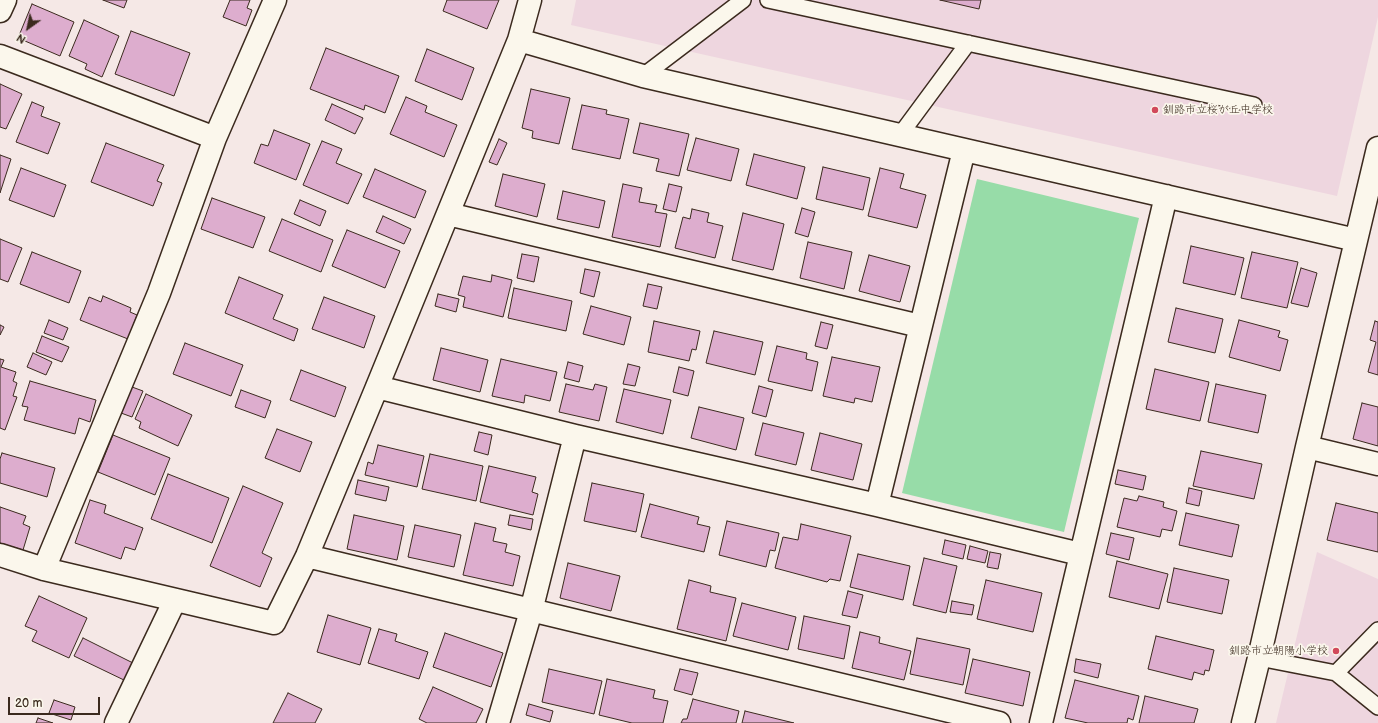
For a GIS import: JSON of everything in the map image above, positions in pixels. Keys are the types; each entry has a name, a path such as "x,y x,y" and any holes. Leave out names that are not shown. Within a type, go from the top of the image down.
{"street":[{"path":"0,11 4,0"},
{"path":"44,568 159,293 215,138 275,0"},
{"path":"0,554 44,568 274,623 307,556 377,387 519,40 530,0"},
{"path":"519,40 643,76 1356,240"},
{"path":"0,56 215,138"},
{"path":"1243,723 1260,658 1307,447 1378,148"},
{"path":"878,505 920,326 964,150"},
{"path":"1041,723 1166,196"},
{"path":"448,214 920,326"},
{"path":"377,387 575,436 878,505 1080,554"},
{"path":"498,723 531,611 575,436"},
{"path":"1307,447 1378,464"},
{"path":"307,556 999,723"},
{"path":"116,723 175,600"}],"lane":[{"path":"643,76 743,0"},
{"path":"768,0 1254,105"},
{"path":"900,135 968,43"},
{"path":"1336,673 1378,630"},
{"path":"1260,658 1336,673 1378,708"}],"shaded area":[{"name":"釧路市立桜が丘中学校","path":"576,0 1378,0 1378,17 1337,196 571,25"},
{"name":"釧路市立朝陽小学校","path":"1317,552 1378,579 1378,723 1276,723"}],"green space":[{"path":"977,179 1139,218 1064,532 902,493"}],"building":[{"path":"103,0 127,0 124,8"},
{"path":"230,0 250,0 247,8 252,10 246,26 223,17"},
{"path":"447,0 499,0 487,29 443,11"},
{"path":"940,0 981,0 979,9"},
{"path":"32,4 74,22 60,56 18,38"},
{"path":"84,20 119,36 102,77 85,69 87,64 69,56"},
{"path":"131,31 190,53 174,96 115,74"},
{"path":"326,48 399,76 385,113 365,105 364,110 310,89"},
{"path":"427,49 474,68 462,100 415,81"},
{"path":"0,84 22,94 6,129 0,127"},
{"path":"531,89 570,98 559,144 532,138 533,131 522,128"},
{"path":"406,97 427,106 425,112 457,125 444,157 390,134"},
{"path":"32,102 44,107 41,116 60,123 48,154 16,142"},
{"path":"332,104 363,118 355,134 325,120"},
{"path":"582,105 607,110 606,114 629,119 620,159 572,149"},
{"path":"640,123 689,134 679,176 656,171 659,159 633,153"},
{"path":"274,130 310,144 296,180 254,163 261,144 268,146"},
{"path":"696,138 739,149 731,181 687,170"},
{"path":"499,139 507,143 497,165 489,162"},
{"path":"322,141 342,149 336,163 362,174 348,204 303,185"},
{"path":"106,143 164,165 157,181 162,183 153,206 91,182"},
{"path":"754,154 805,167 797,199 746,185"},
{"path":"0,155 11,159 0,193"},
{"path":"823,167 870,178 863,210 816,199"},
{"path":"21,168 66,185 54,217 9,200"},
{"path":"880,168 904,174 900,188 926,195 917,228 868,216"},
{"path":"375,169 426,191 415,218 363,197"},
{"path":"503,174 545,184 537,217 495,206"},
{"path":"623,184 642,188 639,202 657,205 655,212 667,214 660,247 612,237"},
{"path":"669,184 682,187 676,212 663,209"},
{"path":"563,191 605,201 599,228 557,219"},
{"path":"212,198 265,217 253,248 201,229"},
{"path":"300,200 326,211 320,226 294,214"},
{"path":"802,208 815,212 808,237 795,233"},
{"path":"692,209 709,213 707,222 723,226 715,258 675,248 683,217 690,219"},
{"path":"743,213 784,224 773,270 732,260"},
{"path":"383,216 411,229 404,244 376,232"},
{"path":"282,219 333,240 321,272 269,251"},
{"path":"347,230 400,251 385,288 332,266"},
{"path":"0,239 22,248 8,282 0,279"},
{"path":"808,242 852,252 844,289 800,278"},
{"path":"1191,246 1244,258 1235,295 1183,283"},
{"path":"32,252 81,271 69,303 20,284"},
{"path":"1252,252 1298,262 1287,308 1241,298"},
{"path":"522,254 539,257 534,282 517,278"},
{"path":"869,255 910,266 900,302 859,291"},
{"path":"1301,268 1317,273 1308,307 1291,303"},
{"path":"585,269 600,272 594,297 580,293"},
{"path":"492,275 512,280 503,317 463,307 465,297 458,295 463,276 491,282"},
{"path":"239,277 283,295 273,319 298,329 294,341 225,313"},
{"path":"648,284 662,287 657,309 643,306"},
{"path":"514,288 572,301 566,331 508,318"},
{"path":"438,294 459,299 456,312 435,306"},
{"path":"103,296 131,308 130,312 137,315 128,339 80,320 89,297 101,302"},
{"path":"324,297 375,316 364,348 312,329"},
{"path":"591,306 631,317 624,345 583,334"},
{"path":"1176,308 1223,319 1215,353 1168,342"},
{"path":"49,320 68,328 63,340 44,333"},
{"path":"1239,320 1280,331 1278,337 1288,340 1280,371 1229,357"},
{"path":"654,321 700,331 696,350 692,349 689,361 648,352"},
{"path":"1375,321 1378,322 1378,375 1368,372 1376,342 1370,340"},
{"path":"821,322 833,325 827,349 815,346"},
{"path":"0,325 4,327 0,335"},
{"path":"714,331 763,342 755,375 706,363"},
{"path":"42,336 69,347 62,362 36,352"},
{"path":"185,343 243,365 231,396 173,374"},
{"path":"777,346 807,353 806,359 818,362 812,391 768,381"},
{"path":"441,348 488,360 480,392 433,380"},
{"path":"33,353 52,362 46,375 27,367"},
{"path":"832,357 880,367 872,402 855,398 854,403 823,396"},
{"path":"0,359 4,360 1,367 16,372 13,381 17,383 13,396 17,397 5,430 0,428"},
{"path":"501,359 557,372 550,401 525,395 524,403 492,396"},
{"path":"568,362 583,366 579,382 564,378"},
{"path":"628,364 640,367 635,386 623,384"},
{"path":"679,367 694,371 688,396 673,392"},
{"path":"1155,369 1209,382 1200,421 1146,409"},
{"path":"301,370 346,387 335,417 290,400"},
{"path":"30,381 96,400 90,422 79,418 75,434 24,420 28,407 22,406"},
{"path":"566,384 593,390 595,384 607,387 599,421 559,412"},
{"path":"1216,384 1266,395 1258,433 1208,422"},
{"path":"759,386 773,390 766,417 752,413"},
{"path":"132,387 143,391 132,417 121,413"},
{"path":"624,389 671,400 663,434 616,422"},
{"path":"241,390 271,401 265,418 235,407"},
{"path":"146,394 192,415 178,446 139,428 141,422 135,419"},
{"path":"1362,403 1378,407 1378,446 1353,439"},
{"path":"699,407 744,418 736,450 691,438"},
{"path":"763,423 804,433 796,465 755,455"},
{"path":"277,429 312,442 300,472 265,458"},
{"path":"479,432 492,435 488,455 474,451"},
{"path":"820,433 862,444 853,480 811,470"},
{"path":"113,435 170,458 155,495 98,472"},
{"path":"378,445 424,456 417,487 365,475 368,462 373,464"},
{"path":"1201,451 1262,464 1254,499 1193,486"},
{"path":"2,453 55,468 47,497 0,483 0,459"},
{"path":"430,454 483,466 476,501 422,489"},
{"path":"489,466 536,477 532,492 538,494 533,515 480,502"},
{"path":"1118,470 1146,476 1143,490 1115,484"},
{"path":"168,474 229,498 212,543 151,519"},
{"path":"358,480 389,487 386,501 355,494"},
{"path":"592,483 644,494 636,532 584,521"},
{"path":"243,486 283,503 262,553 272,558 260,587 210,566"},
{"path":"1189,488 1202,491 1199,506 1186,503"},
{"path":"1139,496 1164,502 1163,507 1177,511 1172,531 1162,529 1160,537 1117,527 1124,498 1137,501"},
{"path":"90,500 106,505 104,513 143,528 135,550 125,547 121,559 75,543"},
{"path":"1336,503 1378,513 1378,552 1327,540"},
{"path":"650,504 699,517 697,524 710,527 704,552 641,537"},
{"path":"0,507 26,516 23,524 30,527 23,550 0,543"},
{"path":"1186,513 1239,525 1232,557 1179,545"},
{"path":"354,515 404,526 397,560 347,549"},
{"path":"510,515 533,519 531,530 508,525"},
{"path":"727,521 779,533 775,551 770,550 766,567 719,555"},
{"path":"475,523 496,528 493,541 507,544 505,552 520,556 513,586 463,575"},
{"path":"801,524 851,536 840,581 830,579 827,582 775,568 783,537 798,540"},
{"path":"415,525 461,535 454,567 408,557"},
{"path":"1111,533 1134,538 1129,560 1106,554"},
{"path":"945,540 966,545 963,559 942,554"},
{"path":"970,546 988,551 985,563 967,559"},
{"path":"990,552 1001,554 998,569 987,567"},
{"path":"858,554 910,566 903,600 850,587"},
{"path":"924,558 957,566 946,613 913,605"},
{"path":"1117,561 1168,574 1159,609 1109,597"},
{"path":"568,563 620,576 611,611 560,598"},
{"path":"1174,568 1229,580 1222,614 1167,602"},
{"path":"689,580 711,586 710,592 736,598 726,641 677,629"},
{"path":"986,580 1042,593 1033,632 977,619"},
{"path":"848,591 863,595 857,618 842,615"},
{"path":"39,596 87,618 69,658 32,641 37,631 25,626"},
{"path":"952,601 974,605 972,615 950,612"},
{"path":"742,603 796,617 788,650 733,636"},
{"path":"328,615 371,628 360,665 317,652"},
{"path":"804,616 850,626 844,659 798,649"},
{"path":"379,629 397,634 395,641 428,652 419,679 368,663"},
{"path":"860,632 880,637 879,643 911,651 904,680 852,668"},
{"path":"445,633 503,653 491,687 433,667"},
{"path":"1156,636 1214,650 1209,671 1205,670 1204,675 1194,672 1192,680 1148,669"},
{"path":"83,638 135,664 126,681 74,656"},
{"path":"917,638 970,649 963,685 910,674"},
{"path":"973,659 1030,672 1023,706 965,693"},
{"path":"1076,659 1101,664 1098,678 1074,672"},
{"path":"549,669 602,681 594,714 542,702"},
{"path":"680,669 698,673 692,695 674,690"},
{"path":"607,679 655,690 653,698 668,701 663,723 632,723 599,715"},
{"path":"1075,680 1139,696 1133,720 1128,718 1127,723 1088,723 1065,718"},
{"path":"433,687 483,709 476,723 427,723 419,719"},
{"path":"288,693 322,709 315,723 273,723"},
{"path":"1145,696 1198,709 1194,723 1139,723"},
{"path":"693,699 739,711 736,723 681,723 683,719 687,719"},
{"path":"54,700 75,707 71,720 49,713"},
{"path":"529,704 553,711 550,722 526,715"},
{"path":"745,711 794,723 742,723"},
{"path":"38,718 53,723 36,723"}],"place":[{"name":"釧路市立桜が丘中学校","path":"1155,110"},
{"name":"釧路市立朝陽小学校","path":"1336,651"}]}
